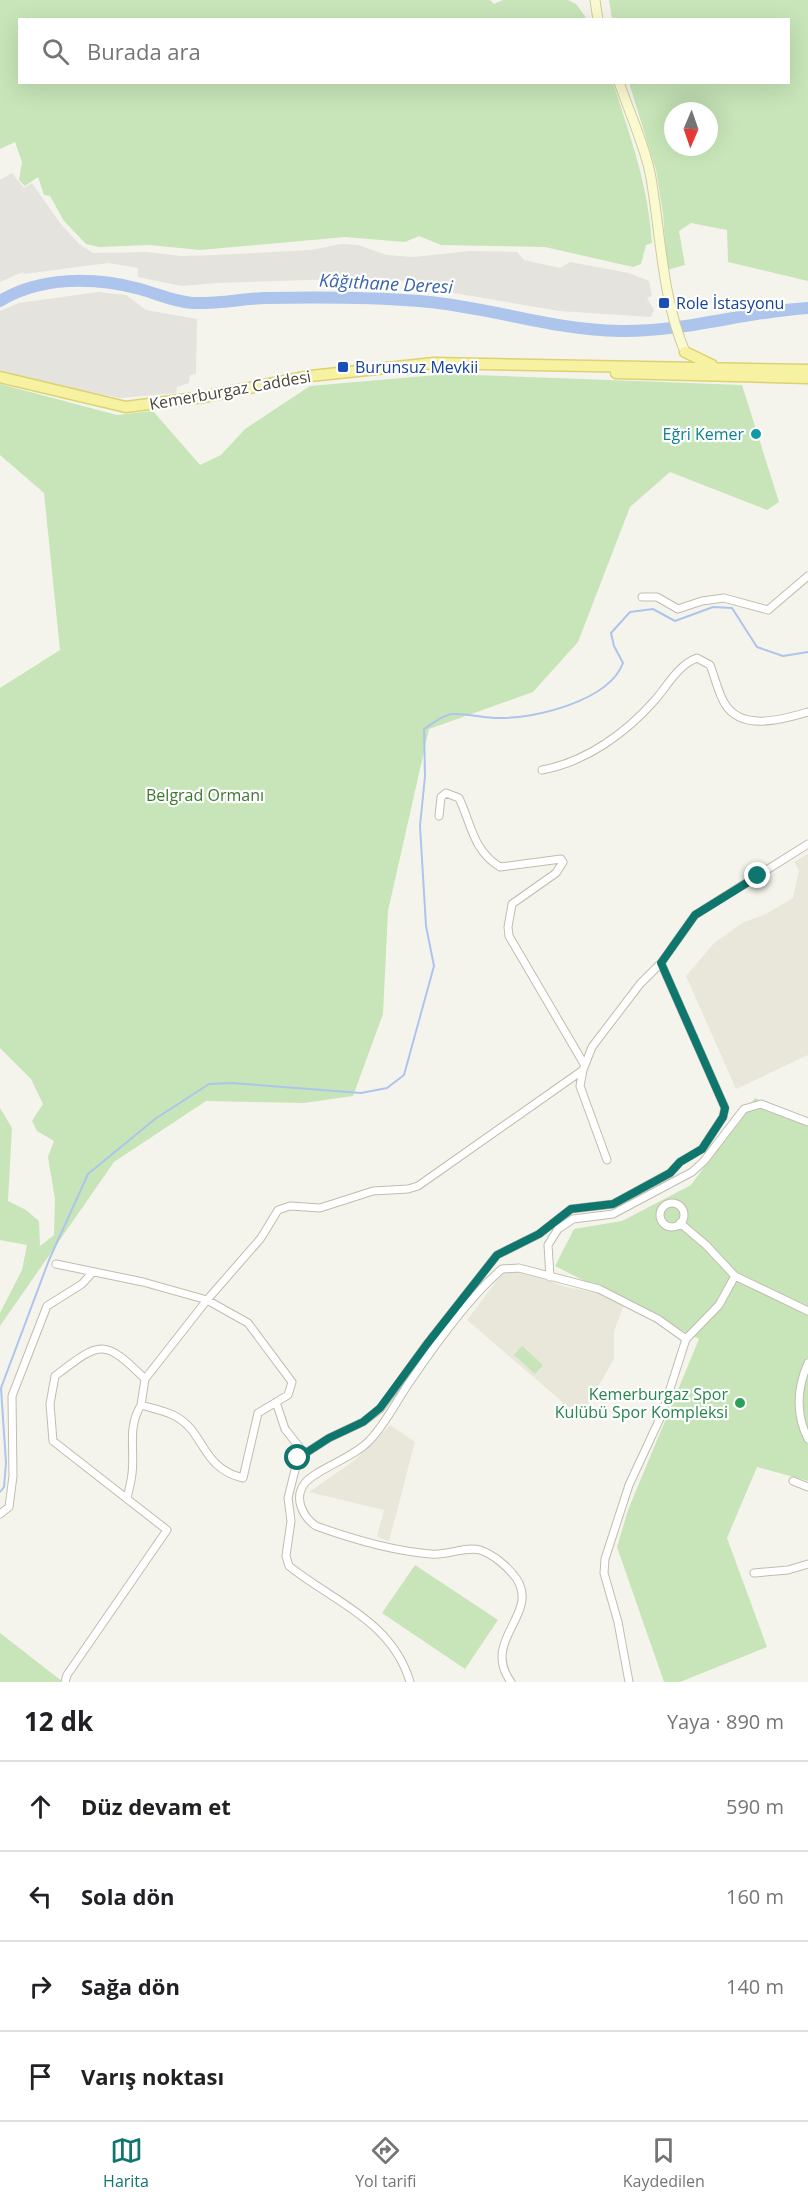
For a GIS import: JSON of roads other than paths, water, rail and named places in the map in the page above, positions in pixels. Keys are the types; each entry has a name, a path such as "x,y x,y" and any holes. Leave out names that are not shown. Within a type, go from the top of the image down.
{"main road":[{"path":"595,0 598,18"},
{"path":"620,84 651,176 657,234 683,370"},
{"path":"662,368 680,346"},
{"path":"680,346 701,362 726,369"},
{"name":"Kemerburgaz Caddesi","path":"0,377 126,407 203,397 360,369 434,363 544,370 683,370"},
{"name":"Kemerburgaz Caddesi","path":"500,366 548,364 683,370"},
{"path":"683,370 808,370"},
{"path":"683,370 808,378"}],"street":[{"path":"642,597 657,597 678,609 702,601 724,598 768,610 808,576"},
{"path":"542,770 571,763 612,739 654,702 686,662 697,658 710,665 726,706 747,719 778,722 808,712"},
{"path":"439,816 441,797 446,793 459,798 475,841 493,863 500,867 561,859 563,862 556,873 513,904 507,927 516,948 584,1067"},
{"path":"607,1160 580,1086 592,1047 639,984 661,963 695,915 808,844"},
{"path":"410,1682 406,1669 387,1637 364,1616 289,1566 286,1556 291,1521 288,1498 298,1458 363,1422 380,1408 497,1255 539,1234 571,1209 613,1204 670,1173 680,1162 702,1149 723,1117 725,1108 661,963"},
{"path":"127,1498 132,1474 131,1436 134,1417 141,1405 145,1379 207,1300 261,1238 282,1208 313,1209 380,1190 413,1188 584,1067"},
{"path":"550,1277 548,1245 558,1229 573,1219 607,1216 653,1195 698,1168 744,1109 751,1105 761,1104 807,1120"},
{"path":"653,1195 662,1208 661,1219 666,1225 674,1227 680,1223 684,1212 680,1206 669,1204 662,1208"},
{"path":"680,1223 735,1276 808,1311"},
{"path":"56,1264 143,1282 207,1300 248,1323 286,1373 292,1387 288,1395 258,1413 243,1478 227,1474 215,1465 196,1436 174,1415 141,1405"},
{"path":"511,1682 504,1672 500,1655 523,1604 525,1592 515,1576 492,1556 478,1549 434,1555 412,1552 338,1534 316,1526 306,1519 302,1511 300,1496 305,1482 352,1455 369,1442 435,1346 495,1274 502,1269 519,1268 613,1295 658,1319 686,1339"},
{"path":"0,1514 9,1507 13,1476 12,1396 46,1306 82,1284 92,1273"},
{"path":"629,1682 618,1622 604,1574 604,1563 629,1485 662,1414 686,1339 718,1305 735,1276"},
{"path":"66,1682 67,1675 168,1530 53,1441 50,1404 55,1376 94,1350 108,1348 121,1354 145,1379"},
{"path":"808,1363 801,1378 798,1400 800,1419 808,1439"},
{"path":"276,1402 285,1429 304,1453"},
{"path":"793,1481 808,1487"},
{"path":"754,1572 788,1570 808,1564"}],"waterway":[{"name":"Kâğıthane Deresi","path":"0,301 16,293 50,283 87,281 123,285 193,303 284,298 400,300 444,304 569,327 620,331 667,328 808,308"},
{"path":"0,1492 4,1487 6,1463 1,1388 49,1260 88,1174 155,1119 209,1084 232,1083 361,1093 387,1088 404,1075 434,966 426,926 420,826 425,776 424,729 449,714 492,718 550,711 569,705 603,688 615,676 623,663 614,646 611,633 630,612 653,609 675,621 713,607 732,608 757,647 783,656 808,652"}],"place":[{"name":"Role İstasyonu","path":"664,303"},
{"name":"Burunsuz Mevkii","path":"343,367"},
{"name":"Eğri Kemer","path":"756,434"},
{"name":"Kemerburgaz Spor Kulübü Spor Kompleksi","path":"740,1403"}],"park label":[{"name":"Belgrad Ormanı","path":"205,795"}]}
